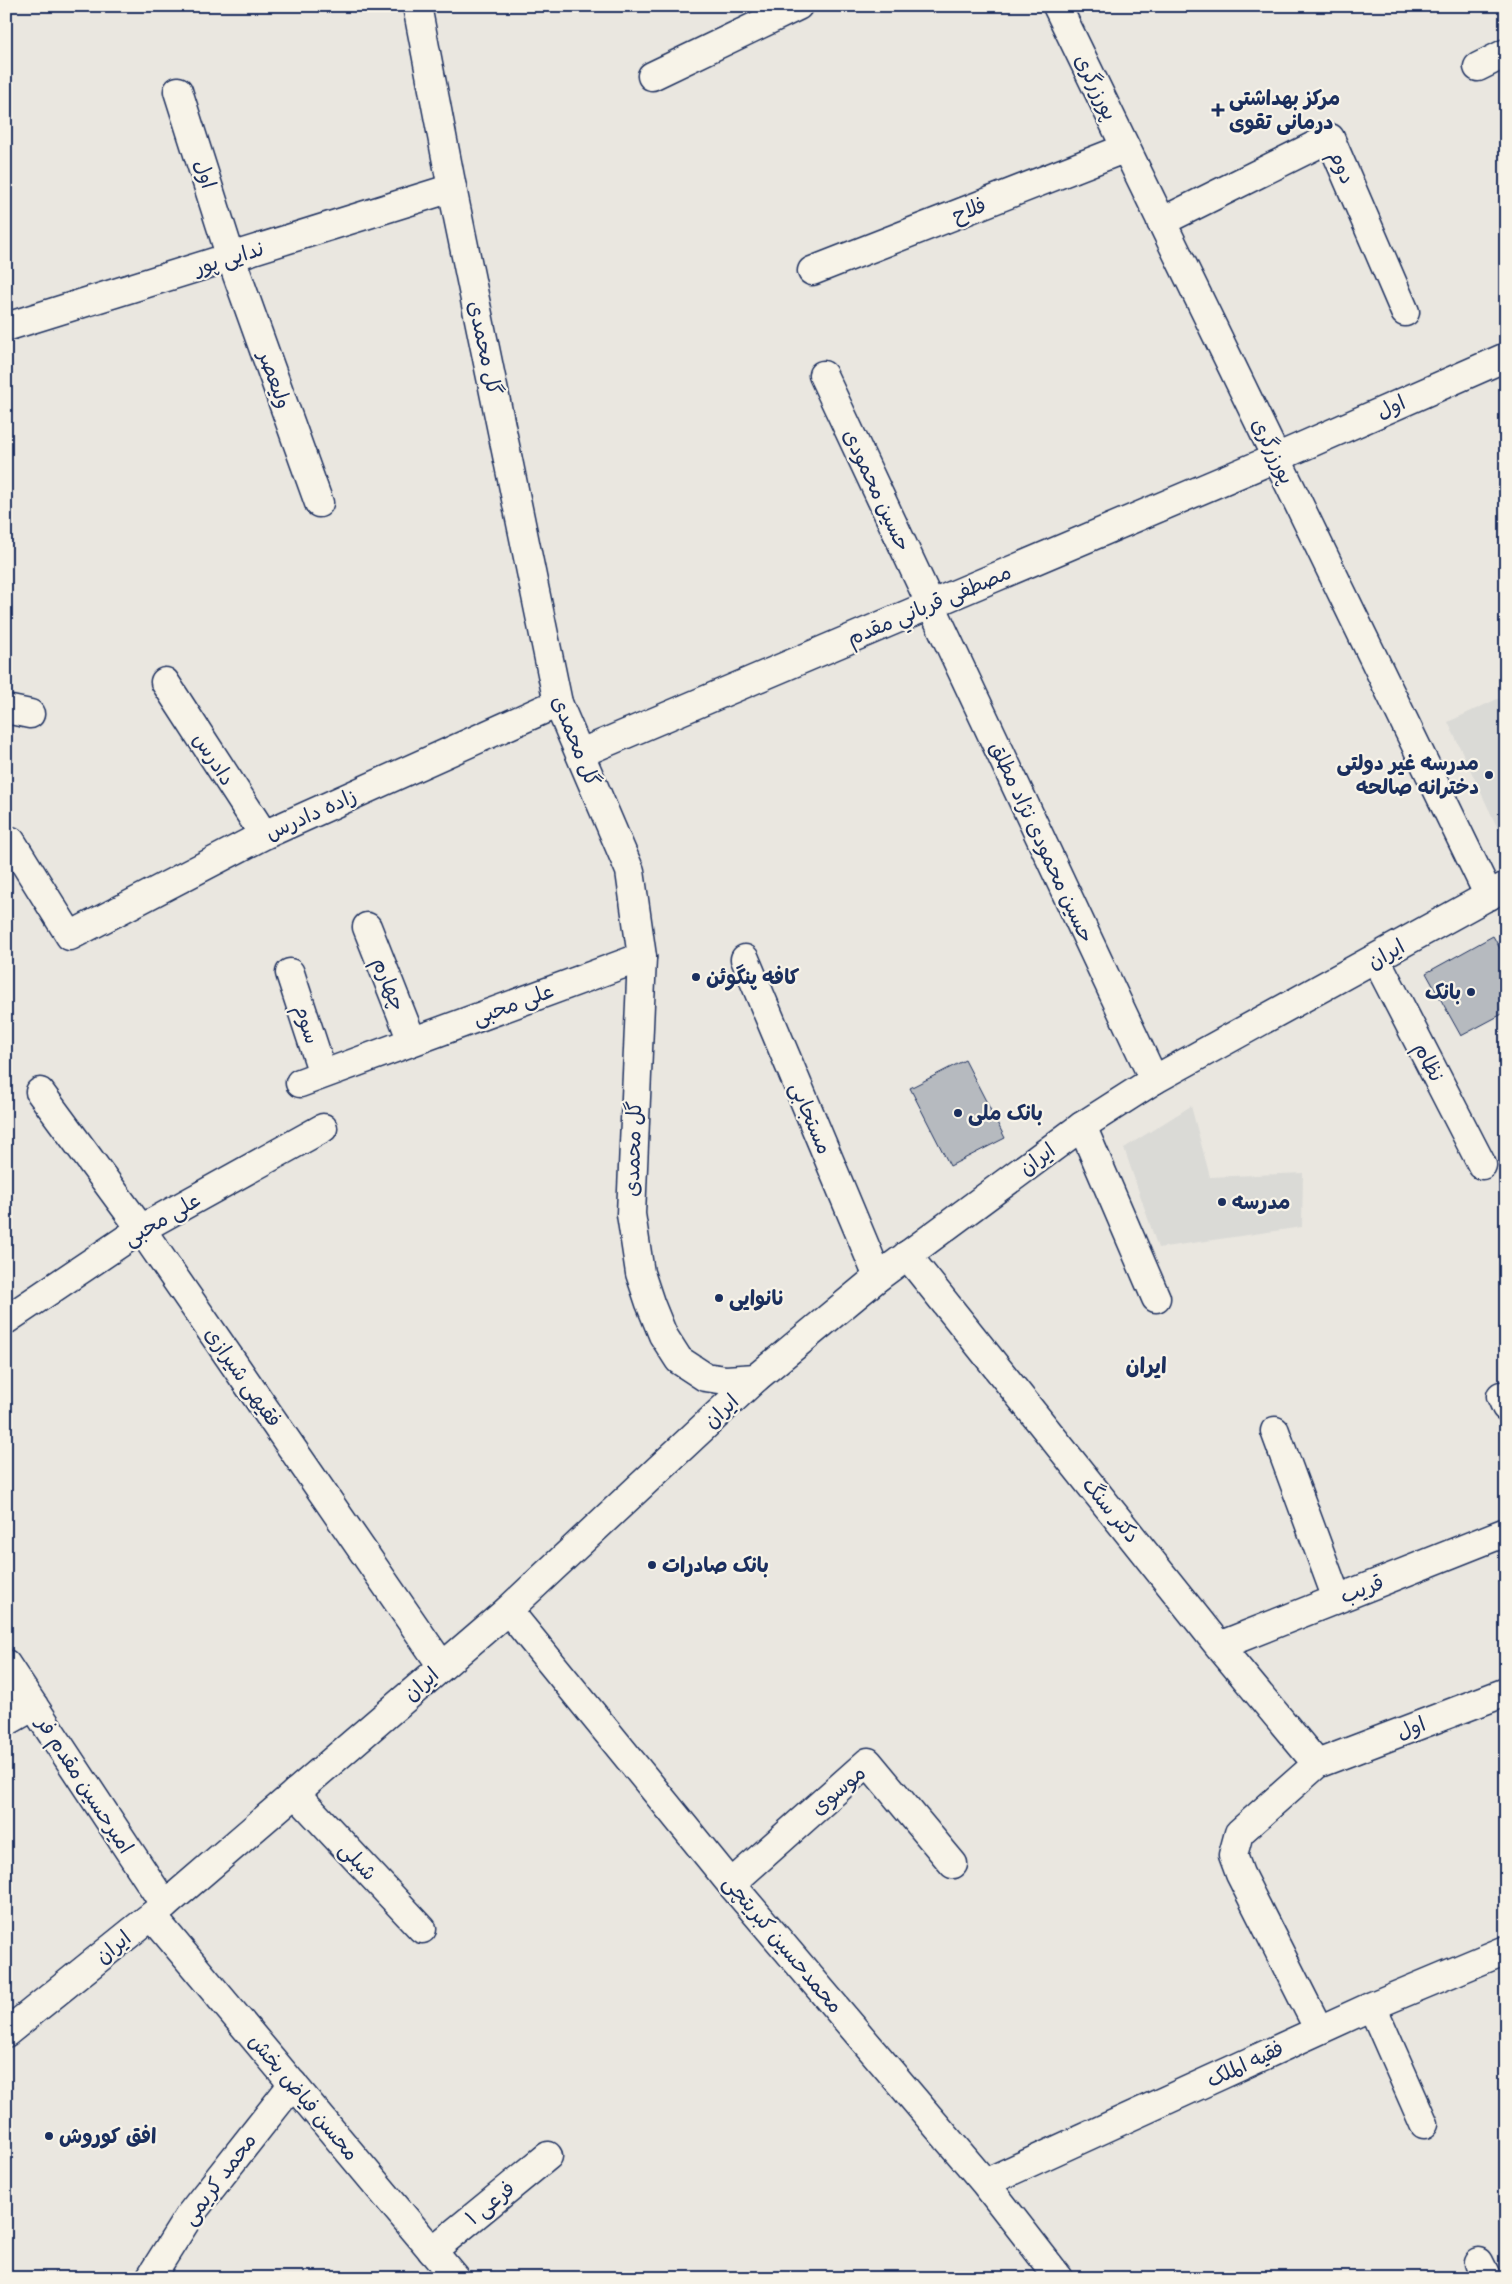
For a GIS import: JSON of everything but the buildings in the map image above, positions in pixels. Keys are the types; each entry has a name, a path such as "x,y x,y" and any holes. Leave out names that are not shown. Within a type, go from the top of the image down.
{"street":[{"name":"گل محمدی","path":"417,6 452,188 558,703 581,752 630,871 642,957 631,1214 640,1273 663,1335 679,1360 705,1376 726,1380 756,1378"},
{"path":"652,76 798,6"},
{"name":"پورزرگری","path":"1056,6 1276,458 1497,891"},
{"path":"1478,68 1506,53"},
{"name":"اول","path":"178,91 231,258"},
{"name":"دوم","path":"1161,222 1330,138 1405,312"},
{"name":"فلاح","path":"812,271 1126,148"},
{"name":"ندایی پور","path":"6,327 452,188"},
{"name":"ولیعصر","path":"231,258 319,502"},
{"name":"اول","path":"1276,458 1506,357"},
{"name":"حسین محمودی","path":"823,375 930,604"},
{"name":"مصطفی قرباني مقدم","path":"581,752 1276,458"},
{"name":"حسین محمودی نژاد مطلق","path":"930,604 1154,1080"},
{"name":"دادرس","path":"165,682 264,835"},
{"name":"زاده دادرس","path":"11,841 70,936 264,835 558,703"},
{"name":"ایران","path":"6,2033 158,1911 508,1610 756,1378 878,1276 1082,1126 1154,1080 1497,891"},
{"name":"چهارم","path":"366,927 412,1042"},
{"name":"علی محبی","path":"312,1079 642,957"},
{"name":"مستجابی","path":"745,959 878,1276"},
{"name":"نظام","path":"1376,959 1482,1165"},
{"name":"سوم","path":"290,973 312,1079"},
{"name":"فقیهی شیرازی","path":"40,1092 141,1229 442,1666"},
{"path":"1082,1126 1156,1298"},
{"name":"علی محبی","path":"6,1320 141,1229 323,1128"},
{"name":"دکتر سنگ","path":"907,1255 1218,1646 1317,1764"},
{"path":"1275,1431 1336,1599"},
{"name":"قریب","path":"1218,1646 1506,1532"},
{"name":"محمدحسین کبریتچی","path":"508,1610 731,1884 986,2183 1059,2278"},
{"name":"امیرحسین مقدم فر","path":"6,1664 34,1706 158,1911"},
{"name":"اول","path":"1317,1764 1506,1692"},
{"path":"6,1722 34,1706"},
{"name":"موسوی","path":"731,1884 868,1762 953,1864"},
{"path":"1317,1764 1239,1833 1233,1855 1240,1874 1319,2030"},
{"name":"شبلی","path":"295,1793 422,1929"},
{"name":"محسن فیاض بخش","path":"158,1911 293,2084 455,2278"},
{"name":"فقیه الملک","path":"986,2183 1372,2006 1506,1950"},
{"path":"1372,2006 1424,2124"},
{"name":"محمد کریمی","path":"150,2278 189,2216 293,2084"},
{"name":"فرعی ۱","path":"432,2251 548,2156"}],"shaded area":[{"name":"مدرسه غیر دولتی دخترانه صالحه","path":"1506,695 1506,828 1499,831 1448,722"},
{"name":"مدرسه","path":"1191,1106 1210,1177 1303,1173 1302,1227 1158,1248 1124,1148"}],"place":[{"name":"مرکز بهداشتی درمانی تقوی","path":"1218,110"},
{"name":"مدرسه غیر دولتی دخترانه صالحه","path":"1489,775"},
{"name":"کافه پنگوئن","path":"696,977"},
{"name":"بانک","path":"1471,992"},
{"name":"بانک ملی","path":"958,1113"},
{"name":"مدرسه","path":"1222,1202"},
{"name":"نانوایی","path":"719,1298"},
{"name":"بانک صادرات","path":"652,1565"},
{"name":"افق کوروش","path":"49,2136"}],"district":[{"name":"ایران","path":"1146,1365"}]}
